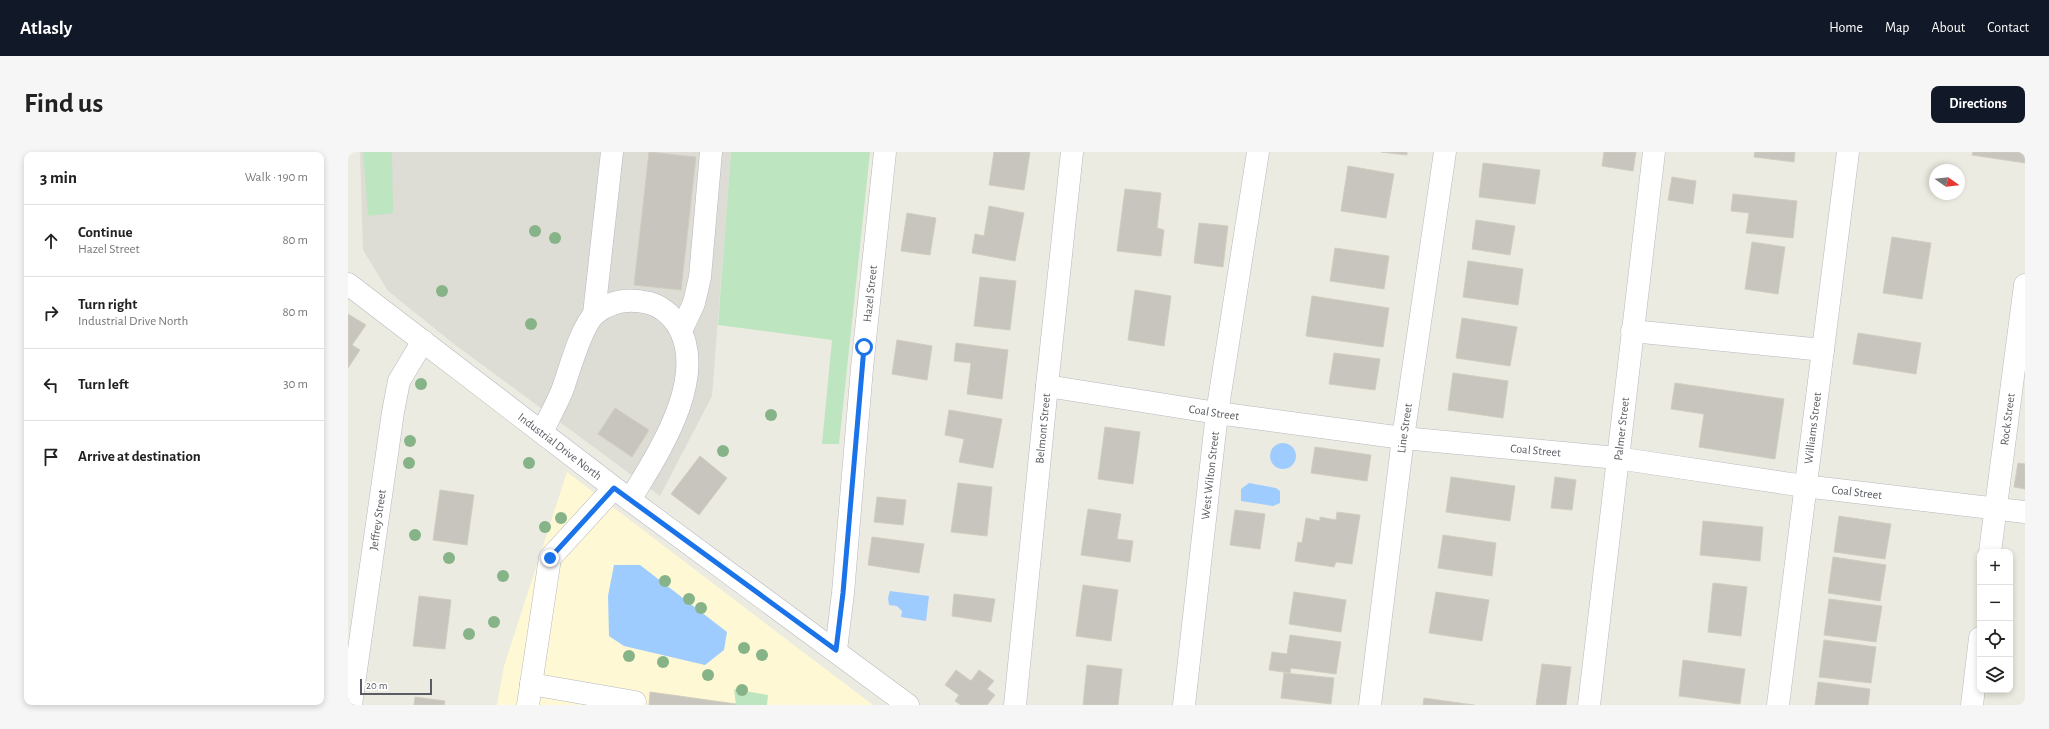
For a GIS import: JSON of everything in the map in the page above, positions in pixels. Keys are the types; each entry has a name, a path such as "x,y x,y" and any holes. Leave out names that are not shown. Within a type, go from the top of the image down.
{"street":[{"path":"542,432 561,392 582,335 594,314 612,152"},
{"path":"681,331 694,302 700,278 711,152"},
{"name":"Hazel Street","path":"836,650 843,593 862,368 885,152"},
{"name":"Belmont Street","path":"1015,705 1046,386 1072,152"},
{"name":"West Wilton Street","path":"1184,705 1217,413 1258,152"},
{"name":"Line Street","path":"1370,705 1403,438 1445,152"},
{"name":"Palmer Street","path":"1588,705 1654,152"},
{"name":"Williams Street","path":"1778,705 1804,486 1848,152"},
{"name":"Industrial Drive North","path":"348,284 622,494 836,650 908,705"},
{"name":"Rock Street","path":"1990,549 2025,285"},
{"path":"594,314 614,302 634,299 654,304 671,315 681,331 688,360 683,391 672,425 658,453 622,494 550,558 530,695 635,702"},
{"path":"1632,332 1823,350"},
{"name":"Jeffrey Street","path":"351,705 399,381 423,341"},
{"name":"Coal Street","path":"1046,386 1217,413 1403,438 1617,458 1804,486 2025,512"},
{"path":"1972,705 1978,657"}],"shaded area":[{"path":"360,152 731,152 712,396 660,496 454,344 388,291 363,250"},
{"path":"567,472 873,705 497,705 504,666"}],"green space":[{"path":"363,152 392,152 393,213 368,216"},
{"path":"731,152 870,152 839,444 822,444 832,340 718,325"},
{"path":"734,689 768,695 767,705 736,705"}],"water":[{"path":"1283,443 1292,447 1296,456 1292,465 1283,469 1274,465 1270,456 1274,447"},
{"path":"1249,483 1276,488 1280,491 1280,503 1273,506 1241,501 1241,489"},
{"path":"614,565 640,565 727,632 724,650 705,665 624,646 609,636 608,596"},
{"path":"890,591 929,596 926,621 901,617 902,611 897,606 889,605 888,598"}],"building":[{"path":"649,152 696,157 681,290 634,285"},
{"path":"994,152 1030,152 1024,190 989,185"},
{"path":"1381,152 1407,152 1407,155"},
{"path":"1604,152 1636,152 1633,171 1602,166"},
{"path":"1755,152 1795,152 1794,162 1754,157"},
{"path":"1973,152 2025,152 2025,163 1972,155"},
{"path":"1483,163 1540,170 1535,204 1479,197"},
{"path":"1348,166 1394,174 1386,218 1341,211"},
{"path":"1672,177 1696,181 1693,204 1668,200"},
{"path":"1125,189 1161,193 1157,228 1164,230 1161,256 1117,251"},
{"path":"1733,194 1797,201 1793,238 1746,233 1749,213 1731,211"},
{"path":"989,206 1024,213 1015,261 972,253 975,234 984,236"},
{"path":"907,213 936,218 930,255 901,251"},
{"path":"1476,220 1515,226 1510,255 1472,249"},
{"path":"1199,223 1228,226 1223,267 1194,263"},
{"path":"1892,237 1931,243 1922,299 1883,293"},
{"path":"1752,242 1785,247 1778,294 1745,289"},
{"path":"1335,248 1389,256 1384,289 1330,281"},
{"path":"1468,261 1523,269 1518,305 1463,297"},
{"path":"980,277 1016,281 1010,330 974,326"},
{"path":"1135,290 1171,296 1164,346 1128,340"},
{"path":"1312,296 1389,308 1383,347 1306,336"},
{"path":"348,314 366,325 352,345 360,350 348,368"},
{"path":"1462,318 1517,327 1510,366 1456,358"},
{"path":"1858,333 1921,343 1916,374 1853,364"},
{"path":"897,340 932,346 927,380 892,374"},
{"path":"956,343 1008,350 1002,399 967,394 971,363 954,361"},
{"path":"1334,353 1380,359 1375,390 1329,384"},
{"path":"1453,373 1508,381 1503,418 1448,410"},
{"path":"1675,383 1784,399 1775,459 1699,447 1704,414 1671,409"},
{"path":"615,408 649,430 632,457 598,434"},
{"path":"949,410 1002,419 993,468 959,462 964,439 945,435"},
{"path":"1105,427 1140,432 1133,484 1098,479"},
{"path":"1315,447 1371,455 1367,481 1311,473"},
{"path":"700,456 727,478 699,515 671,494"},
{"path":"2018,463 2025,464 2025,489 2014,487"},
{"path":"1451,477 1515,486 1510,521 1446,512"},
{"path":"1555,477 1576,480 1572,510 1551,508"},
{"path":"958,483 992,487 987,536 951,532"},
{"path":"440,490 474,495 467,545 433,540"},
{"path":"877,497 906,500 903,525 874,522"},
{"path":"1088,509 1121,514 1117,539 1133,541 1130,562 1081,555"},
{"path":"1235,510 1265,514 1260,549 1230,545"},
{"path":"1337,512 1360,515 1352,564 1336,562 1334,567 1295,561 1298,542 1302,543 1306,518 1320,521 1320,517 1336,520"},
{"path":"1839,516 1891,524 1885,559 1834,552"},
{"path":"1703,521 1763,527 1760,561 1700,555"},
{"path":"1443,535 1496,543 1492,576 1438,568"},
{"path":"872,537 924,544 919,573 868,565"},
{"path":"1833,557 1886,565 1880,601 1828,593"},
{"path":"1713,583 1747,587 1741,636 1708,632"},
{"path":"1083,585 1118,590 1111,641 1076,636"},
{"path":"1294,592 1346,600 1341,632 1289,624"},
{"path":"1436,592 1489,600 1482,641 1429,633"},
{"path":"954,594 995,599 991,622 952,616"},
{"path":"419,596 451,600 445,649 413,646"},
{"path":"1829,599 1882,606 1876,642 1824,635"},
{"path":"1290,635 1341,642 1336,674 1291,668 1290,673 1269,670 1272,652 1287,654"},
{"path":"1824,640 1876,647 1871,683 1819,677"},
{"path":"1683,660 1745,669 1740,704 1679,696"},
{"path":"1542,664 1571,667 1566,705 1536,705"},
{"path":"1087,665 1122,669 1118,705 1083,705"},
{"path":"956,670 971,681 979,670 994,681 987,689 995,695 987,705 961,705 955,701 959,695 945,685"},
{"path":"1284,673 1334,678 1331,704 1281,698"},
{"path":"1818,682 1870,689 1868,705 1815,705"},
{"path":"650,692 736,704 736,705 649,705"},
{"path":"415,697 445,701 444,705 414,705"},
{"path":"1424,698 1474,705 1423,705"}],"route":[{"path":"550,558 614,488 836,650 843,593 864,347"}]}
